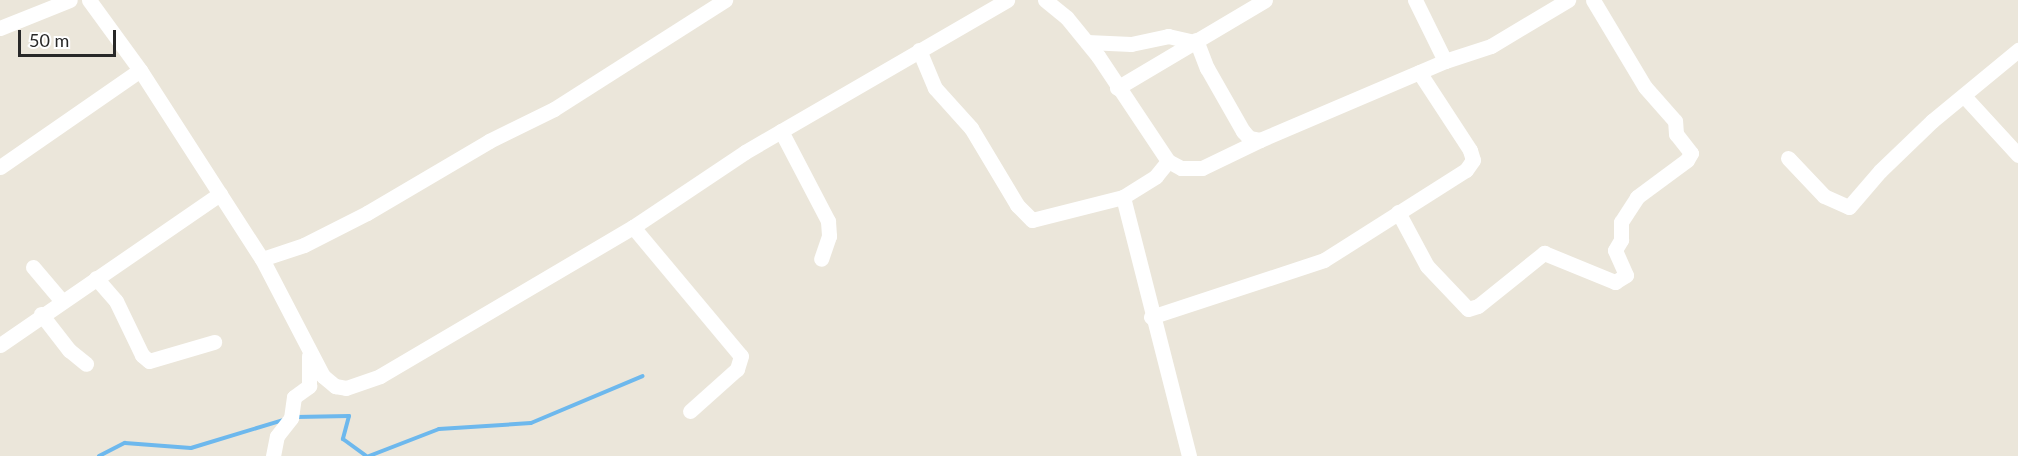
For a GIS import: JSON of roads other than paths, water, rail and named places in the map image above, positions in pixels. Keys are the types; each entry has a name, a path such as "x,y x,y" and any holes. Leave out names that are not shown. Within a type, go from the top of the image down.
{"street":[{"path":"0,28 47,6 70,0"},
{"path":"89,0 140,70 262,259 308,350 329,382 346,388 362,385 633,227 781,131 1007,0"},
{"path":"262,259 304,244 367,213 489,141 554,109 725,0"},
{"path":"1045,0 1088,42 1168,161 1181,168 1202,168 1260,140 1419,72 1499,42 1568,0"},
{"path":"1117,88 1264,0"},
{"path":"1415,0 1445,61"},
{"path":"1398,212 1427,266 1468,309 1478,306 1544,253 1615,282 1626,275 1615,250 1621,240 1621,222 1636,197 1687,160 1691,153 1674,130 1675,121 1646,87 1593,0"},
{"path":"1088,42 1131,44 1168,36 1195,41"},
{"path":"1195,41 1207,68 1243,131 1249,138 1260,140"},
{"path":"919,50 935,88 971,128 1026,216 1040,221 1123,197 1156,176 1168,161"},
{"path":"1788,158 1824,196 1839,206 1849,207 1880,171 2018,50"},
{"path":"0,167 140,70"},
{"path":"1151,317 1324,260 1447,183 1473,160 1459,128 1419,72"},
{"path":"1964,96 2018,155"},
{"path":"781,131 828,221 830,236 821,259"},
{"path":"0,345 61,300 220,194"},
{"path":"1123,197 1151,317 1189,456"},
{"path":"633,227 741,356 737,369 690,411"},
{"path":"33,267 61,300"},
{"path":"96,278 116,300 142,355 149,361 214,342"},
{"path":"41,314 69,350 86,364"},
{"path":"273,456 277,436 291,418 294,398 309,386 308,350"}],"waterway":[{"path":"369,456 439,429 531,423 643,376"},
{"path":"296,417 349,416 343,439 366,456"},
{"path":"99,456 125,443 191,448 283,420"}]}
